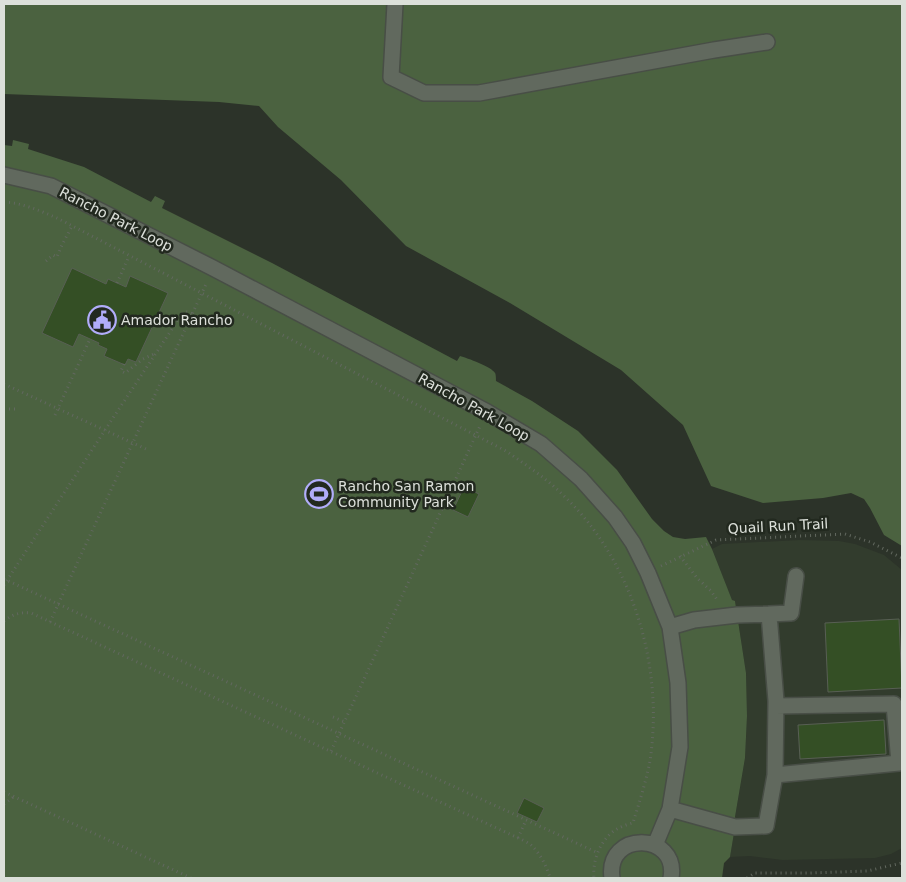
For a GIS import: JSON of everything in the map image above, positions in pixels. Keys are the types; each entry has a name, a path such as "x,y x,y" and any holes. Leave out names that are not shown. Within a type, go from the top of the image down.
{"lane":[{"path":"395,4 392,77 424,93 479,94 714,50 767,42"},
{"name":"Rancho Park Loop","path":"4,175 51,186 213,268 487,412 540,444 581,479 615,517 633,544 648,572 670,627 678,682 680,747 670,809 655,845"},
{"path":"670,627 694,620 791,613 796,576"},
{"path":"670,809 735,827 766,826 775,775 776,706 769,614"},
{"path":"775,775 899,763 894,704 776,706"},
{"path":"612,878 611,871 614,860 621,850 631,844 643,842 655,845 667,855 672,870 670,878"}],"path":[{"path":"4,202 39,210 72,226 506,451 541,475 588,522 610,553 625,583 642,628 651,676 654,721 650,759 633,823 619,827 608,836 597,852 593,868 594,878"},
{"path":"46,261 53,255 57,258 72,226"},
{"path":"117,283 129,256"},
{"path":"50,622 213,268"},
{"path":"4,586 5,580 184,311 192,314"},
{"path":"55,415 90,339"},
{"path":"124,364 121,371 125,373 143,358 157,352"},
{"path":"4,384 146,449"},
{"path":"4,409 18,410"},
{"path":"331,751 487,412"},
{"name":"Quail Run Trail","path":"657,568 716,540 845,534 870,542 902,558"},
{"path":"680,556 717,599 720,607 720,617"},
{"path":"5,580 614,860"},
{"path":"4,622 14,614 32,613 518,838 532,846 540,856 550,878"},
{"path":"333,717 345,722"},
{"path":"4,792 192,878"},
{"path":"4,804 15,796"},
{"path":"518,838 526,820"},
{"path":"748,878 756,873 867,871 902,863"}],"shaded area":[{"path":"800,540 839,541 855,544 884,555 902,570 902,848 891,854 875,858 783,860 750,856 730,857 745,758 747,716 746,673 735,601 732,601 712,549 722,544"}],"green space":[{"path":"4,4 902,4 902,546 884,535 864,499 851,493 823,498 763,503 711,486 683,425 621,370 510,303 406,246 341,180 278,127 259,106 219,102 4,94"},
{"name":"Rancho San Ramon Community Park","path":"13,140 29,144 28,149 84,167 151,202 155,196 165,201 162,208 272,263 457,361 460,356 489,368 495,374 496,381 532,401 578,431 617,470 652,519 664,531 673,537 685,539 706,537 732,600 735,601 746,673 747,716 745,758 730,857 724,863 722,878 4,878 4,145 12,146"}],"building":[{"name":"Amador Rancho","path":"72,268 106,284 108,279 126,287 130,276 168,293 136,362 128,359 125,365 104,356 107,349 98,345 99,343 79,334 73,347 42,333"},
{"path":"464,487 479,494 468,517 453,510"},
{"path":"899,619 902,688 828,692 825,623"},
{"path":"884,720 886,754 800,759 798,725"},
{"path":"524,798 544,808 537,822 517,813"}],"place":[{"name":"Amador Rancho","path":"102,320"},
{"name":"Rancho San Ramon Community Park","path":"319,494"}]}
